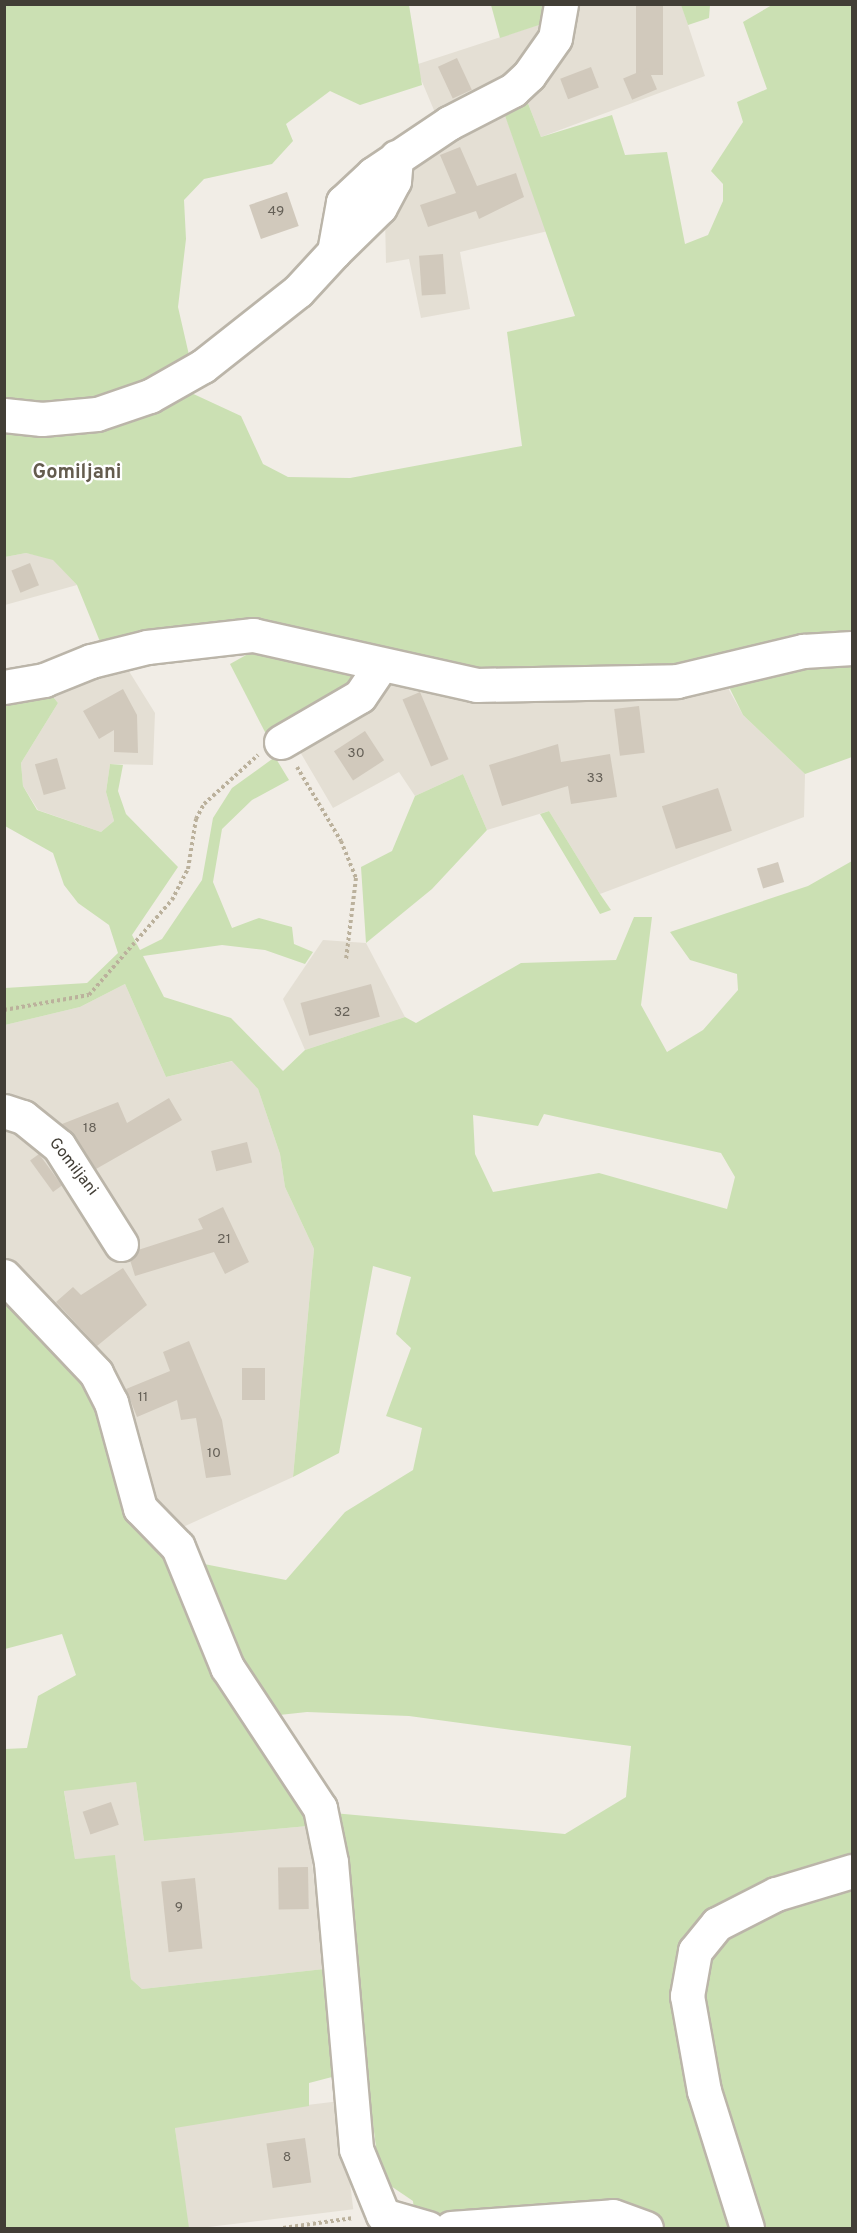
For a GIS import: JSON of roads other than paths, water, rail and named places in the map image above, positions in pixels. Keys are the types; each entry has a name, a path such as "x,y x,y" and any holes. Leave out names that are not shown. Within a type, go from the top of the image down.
{"street":[{"path":"4,415 42,419 97,414 150,396 239,338 298,291 334,252 343,202 396,156 513,90 555,38 561,4"},
{"path":"4,687 44,680 91,660 147,647 253,635 380,666 476,685 677,681 803,651 852,648"},
{"path":"281,742 360,696 380,666"},
{"name":"Gomiljani","path":"4,1111 23,1117 59,1146 122,1244"},
{"path":"4,1276 96,1373 111,1402 140,1508 178,1546 227,1667 320,1808 331,1862 356,2149 383,2215 428,2229"},
{"path":"747,2229 704,2091 687,1996 695,1951 717,1924 776,1894 852,1870"},
{"path":"451,2229 613,2216 646,2229"}],"district":[{"name":"Gomiljani","path":"77,473"}]}
